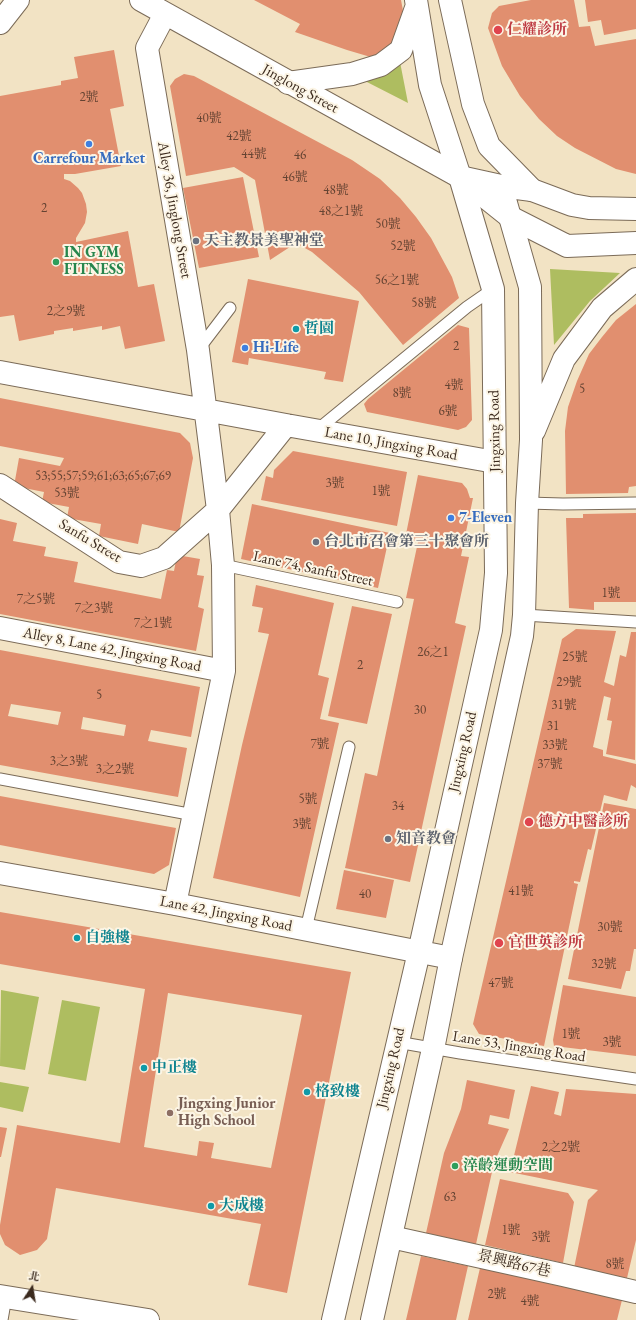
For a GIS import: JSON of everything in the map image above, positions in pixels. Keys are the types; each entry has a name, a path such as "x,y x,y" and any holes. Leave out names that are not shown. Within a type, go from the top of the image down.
{"street":[{"path":"0,23 18,0"},
{"name":"Jinglong Street","path":"141,0 288,83 460,177"},
{"path":"372,1320 433,1048 451,958 520,644 524,615 527,503 531,440 530,287 502,186 473,104 454,1"},
{"path":"288,83 352,74 381,65 401,50 416,2"},
{"name":"Jingxing Road","path":"333,1320 419,952 491,630 496,573 493,289 460,177 430,86 416,2"},
{"name":"Alley 36, Jinglong Street","path":"165,14 147,48 198,350 204,410 218,510 223,566 224,671 175,904"},
{"path":"489,146 532,190"},
{"path":"460,177 502,186 532,190 572,205 589,208 636,209"},
{"path":"460,177 510,217 567,246 636,243"},
{"path":"531,440 564,360 602,308 636,279"},
{"path":"0,372 204,410"},
{"name":"Lane 10, Jingxing Road","path":"204,410 495,462"},
{"path":"218,510 286,425"},
{"name":"Sanfu Street","path":"0,485 119,562 141,566 164,558 218,510"},
{"name":"Alley 8, Lane 42, Jingxing Road","path":"0,628 224,671"},
{"name":"Lane 42, Jingxing Road","path":"0,873 175,904 451,958"},
{"name":"景興路67巷","path":"391,1237 636,1292"},
{"path":"3,1296 148,1320"}],"lane":[{"path":"317,431 467,307 493,289"},
{"path":"198,350 230,308"},
{"path":"527,503 636,503"},
{"name":"Lane 74, Sanfu Street","path":"223,566 397,602"},
{"path":"524,615 636,622"},
{"path":"306,930 349,748"},
{"path":"0,778 194,815"},
{"name":"Lane 53, Jingxing Road","path":"397,1042 636,1079"},
{"path":"2,1320 3,1296"}],"green space":[{"path":"400,62 408,103 363,80"},
{"path":"550,269 620,273 590,301 554,345"},
{"path":"1,990 39,997 25,1070 0,1066"},
{"path":"62,1000 100,1007 86,1081 48,1074"},
{"path":"0,1082 29,1087 23,1112 0,1107"}],"building":[{"path":"254,0 401,0 404,16 397,43 374,58 295,32 300,24"},
{"path":"531,0 574,0 579,27 590,26 595,46 636,39 636,174 616,169 575,148 557,136 539,119 520,96 502,66 488,28 492,13 499,6"},
{"path":"585,0 636,0 636,29 604,35 601,20 588,22"},
{"path":"114,50 124,106 110,109 121,166 75,174 64,174 64,179 70,181 78,188 82,193 86,204 87,212 85,223 76,238 76,242 128,231 138,287 154,284 165,341 125,349 120,326 102,330 102,326 73,331 73,328 54,331 54,334 19,341 14,315 0,317 0,96 61,85 61,81 78,78 74,57"},
{"path":"184,74 194,76 352,160 380,179 400,198 431,238 452,277 459,298 403,345 359,292 312,252 296,243 270,260 255,180 234,167 186,176 170,86 175,79"},
{"path":"243,177 259,257 199,268 183,188"},
{"name":"哲園","path":"248,279 359,301 343,382 324,379 326,372 249,358 248,365 232,362"},
{"path":"636,304 636,486 629,487 628,493 566,494 565,431 568,407 577,381 589,354 602,337 616,320"},
{"path":"458,325 469,328 472,420 466,427 458,430 367,412 364,404 368,399"},
{"path":"0,398 180,433 190,443 193,458 179,532 142,524 138,544 99,536 101,524 67,518 69,507 42,502 44,492 14,486 19,458 60,466 64,458 0,446"},
{"path":"293,451 407,472 397,526 261,500 266,476 273,478 274,470"},
{"path":"418,475 462,483 467,489 470,498 473,498 461,556 469,557 455,623 466,626 410,882 345,868 365,773 377,776 414,599 406,598 418,542 405,539"},
{"name":"台北市召會第三十聚會所","path":"252,504 390,533 378,588 241,559"},
{"path":"636,513 636,602 594,602 594,610 569,608 566,518 583,518 583,514"},
{"path":"0,519 17,523 13,541 46,547 44,556 78,562 74,582 161,599 167,570 174,571 177,555 200,559 197,575 204,576 198,607 204,609 196,651 0,614"},
{"path":"256,585 334,603 318,675 329,678 320,719 339,723 300,897 213,878 242,745 269,634 258,632 263,608 252,606"},
{"path":"352,606 392,614 367,724 328,716"},
{"path":"576,629 616,631 604,682 614,686 620,655 626,657 631,632 636,632 635,760 606,754 612,721 607,720 611,698 604,696 593,747 603,750 603,756 636,764 636,788 631,785 627,801 604,795 591,850 588,849 580,882 574,881 574,883 549,877 578,884 544,1046 479,1034 473,1024 562,639"},
{"path":"0,650 200,687 191,737 151,730 148,741 187,748 178,797 0,765","holes":["11,704 61,712 58,725 8,716","83,717 126,725 124,736 81,729"]},
{"path":"0,796 176,828 169,865 154,874 0,845"},
{"path":"604,803 636,809 636,949 634,949 630,971 626,971 621,989 568,979"},
{"path":"344,870 394,880 386,918 336,909"},
{"path":"0,912 351,972 287,1293 248,1285 261,1224 56,1188 47,1239 37,1250 20,1255 5,1245 0,1234 0,1225 17,1125 120,1143 145,989 0,964","holes":["168,993 302,1015 271,1168 211,1158 214,1143 199,1141 197,1156 144,1147"]},
{"path":"563,985 636,997 636,1056 554,1046 553,1040"},
{"path":"467,1080 515,1090 509,1119 490,1115 488,1124 509,1129 494,1163 476,1244 426,1233 444,1153 461,1109"},
{"path":"531,1086 559,1092 554,1114 561,1116 566,1089 636,1094 636,1240 627,1278 574,1268 588,1200 598,1190 510,1172"},
{"path":"0,1127 7,1128 1,1157 0,1157"},
{"path":"500,1179 568,1193 574,1202 563,1263 485,1245"},
{"path":"421,1256 468,1266 456,1320 406,1320"},
{"path":"480,1268 622,1300 617,1320 468,1320"}],"place":[{"name":"仁耀診所","path":"498,30"},
{"name":"Carrefour Market","path":"89,144"},
{"name":"天主教景美聖神堂","path":"196,241"},
{"name":"IN GYM FITNESS","path":"56,262"},
{"name":"哲園","path":"296,329"},
{"name":"Hi-Life","path":"245,348"},
{"name":"7-Eleven","path":"451,518"},
{"name":"台北市召會第三十聚會所","path":"316,542"},
{"name":"德方中醫診所","path":"529,822"},
{"name":"知音教會","path":"388,839"},
{"name":"自強樓","path":"77,938"},
{"name":"官世英診所","path":"499,943"},
{"name":"中正樓","path":"144,1068"},
{"name":"格致樓","path":"307,1092"},
{"name":"Jingxing Junior High School","path":"170,1113"},
{"name":"淬齡運動空間","path":"455,1166"},
{"name":"大成樓","path":"211,1206"}]}
